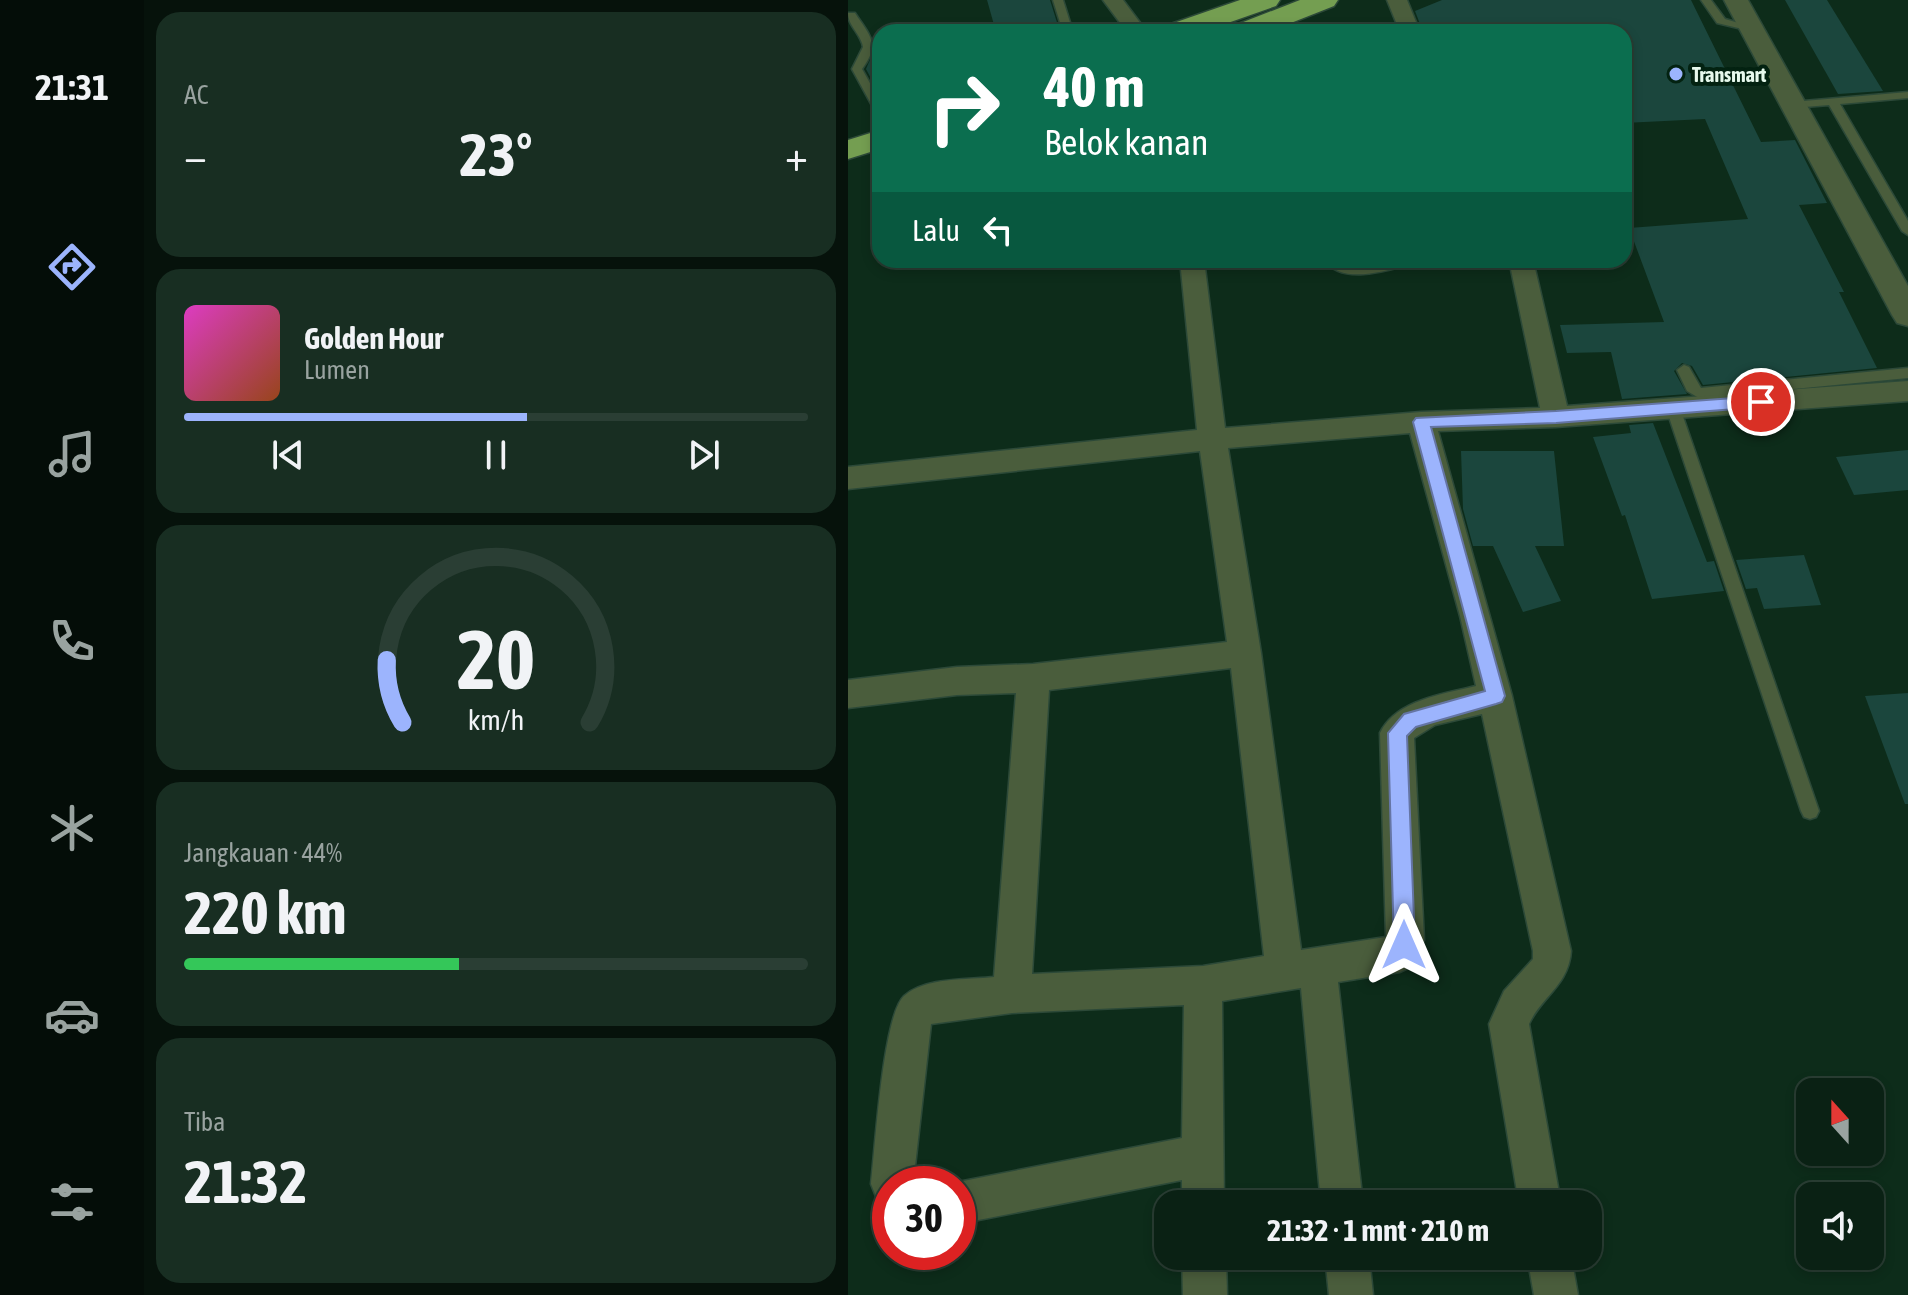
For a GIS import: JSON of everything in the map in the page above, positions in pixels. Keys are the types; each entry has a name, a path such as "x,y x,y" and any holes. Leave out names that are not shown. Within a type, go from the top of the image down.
{"highway":[{"path":"1198,24 1266,0"},
{"path":"1263,24 1324,0"},
{"path":"848,150 872,142"},
{"path":"848,174 872,166"}],"street":[{"path":"1113,0 1131,24"},
{"path":"1397,0 1407,24"},
{"path":"1736,0 1908,315"},
{"path":"1193,268 1212,439 1245,653 1340,1190"},
{"path":"1523,268 1556,417"},
{"path":"848,478 1212,439 1421,422 1556,417 1908,391"},
{"path":"1421,422 1496,696 1553,957 1548,968 1513,1008 1509,1024 1538,1190"},
{"path":"848,694 957,681 1033,678 1245,653"},
{"path":"1012,994 1033,678"},
{"path":"894,1166 910,1023 917,1010 930,1003 1012,994 1203,985 1395,956 1404,945 1401,815 1395,740 1401,726 1425,715 1496,696"},
{"path":"1203,985 1203,1190"},
{"path":"976,1199 1202,1155"},
{"path":"1204,1270 1205,1295"},
{"path":"1348,1270 1351,1295"},
{"path":"1552,1270 1556,1295"}],"lane":[{"path":"1058,0 1066,24"},
{"path":"1706,0 1721,21 1751,28"},
{"path":"851,15 870,47 869,54 857,69 872,96"},
{"path":"1792,105 1908,95"},
{"path":"1833,102 1908,231"},
{"path":"1684,370 1692,388 1699,393 1908,373"},
{"path":"1673,408 1810,811"}],"building":[{"path":"987,0 1050,0 1058,24 994,24"},
{"path":"1442,0 1691,0 1761,142 1795,140 1827,203 1799,205 1844,292 1839,292 1877,368 1703,385 1692,366 1682,363 1674,371 1687,394 1622,399 1611,352 1567,353 1560,325 1664,322 1632,236 1632,228 1748,219 1705,119 1632,123 1632,24 1420,24 1415,11"},
{"path":"1785,0 1827,0 1883,91 1838,94"},
{"path":"872,55 872,80 866,69"},
{"path":"1653,423 1707,562 1714,561 1724,591 1652,599 1625,515 1622,516 1593,437 1631,433 1629,425"},
{"path":"1908,450 1908,490 1854,495 1836,457"},
{"path":"1461,451 1554,451 1564,546 1535,546 1561,601 1523,612 1493,546 1473,546 1463,509"},
{"path":"1804,555 1821,605 1764,609 1757,588 1746,589 1736,560"},
{"path":"1908,693 1908,804 1905,804 1865,696"}],"place":[{"name":"Transmart","path":"1676,74"}],"route":[{"path":"1404,945 1397,733 1410,720 1496,696 1421,422 1556,417 1761,402"}]}
